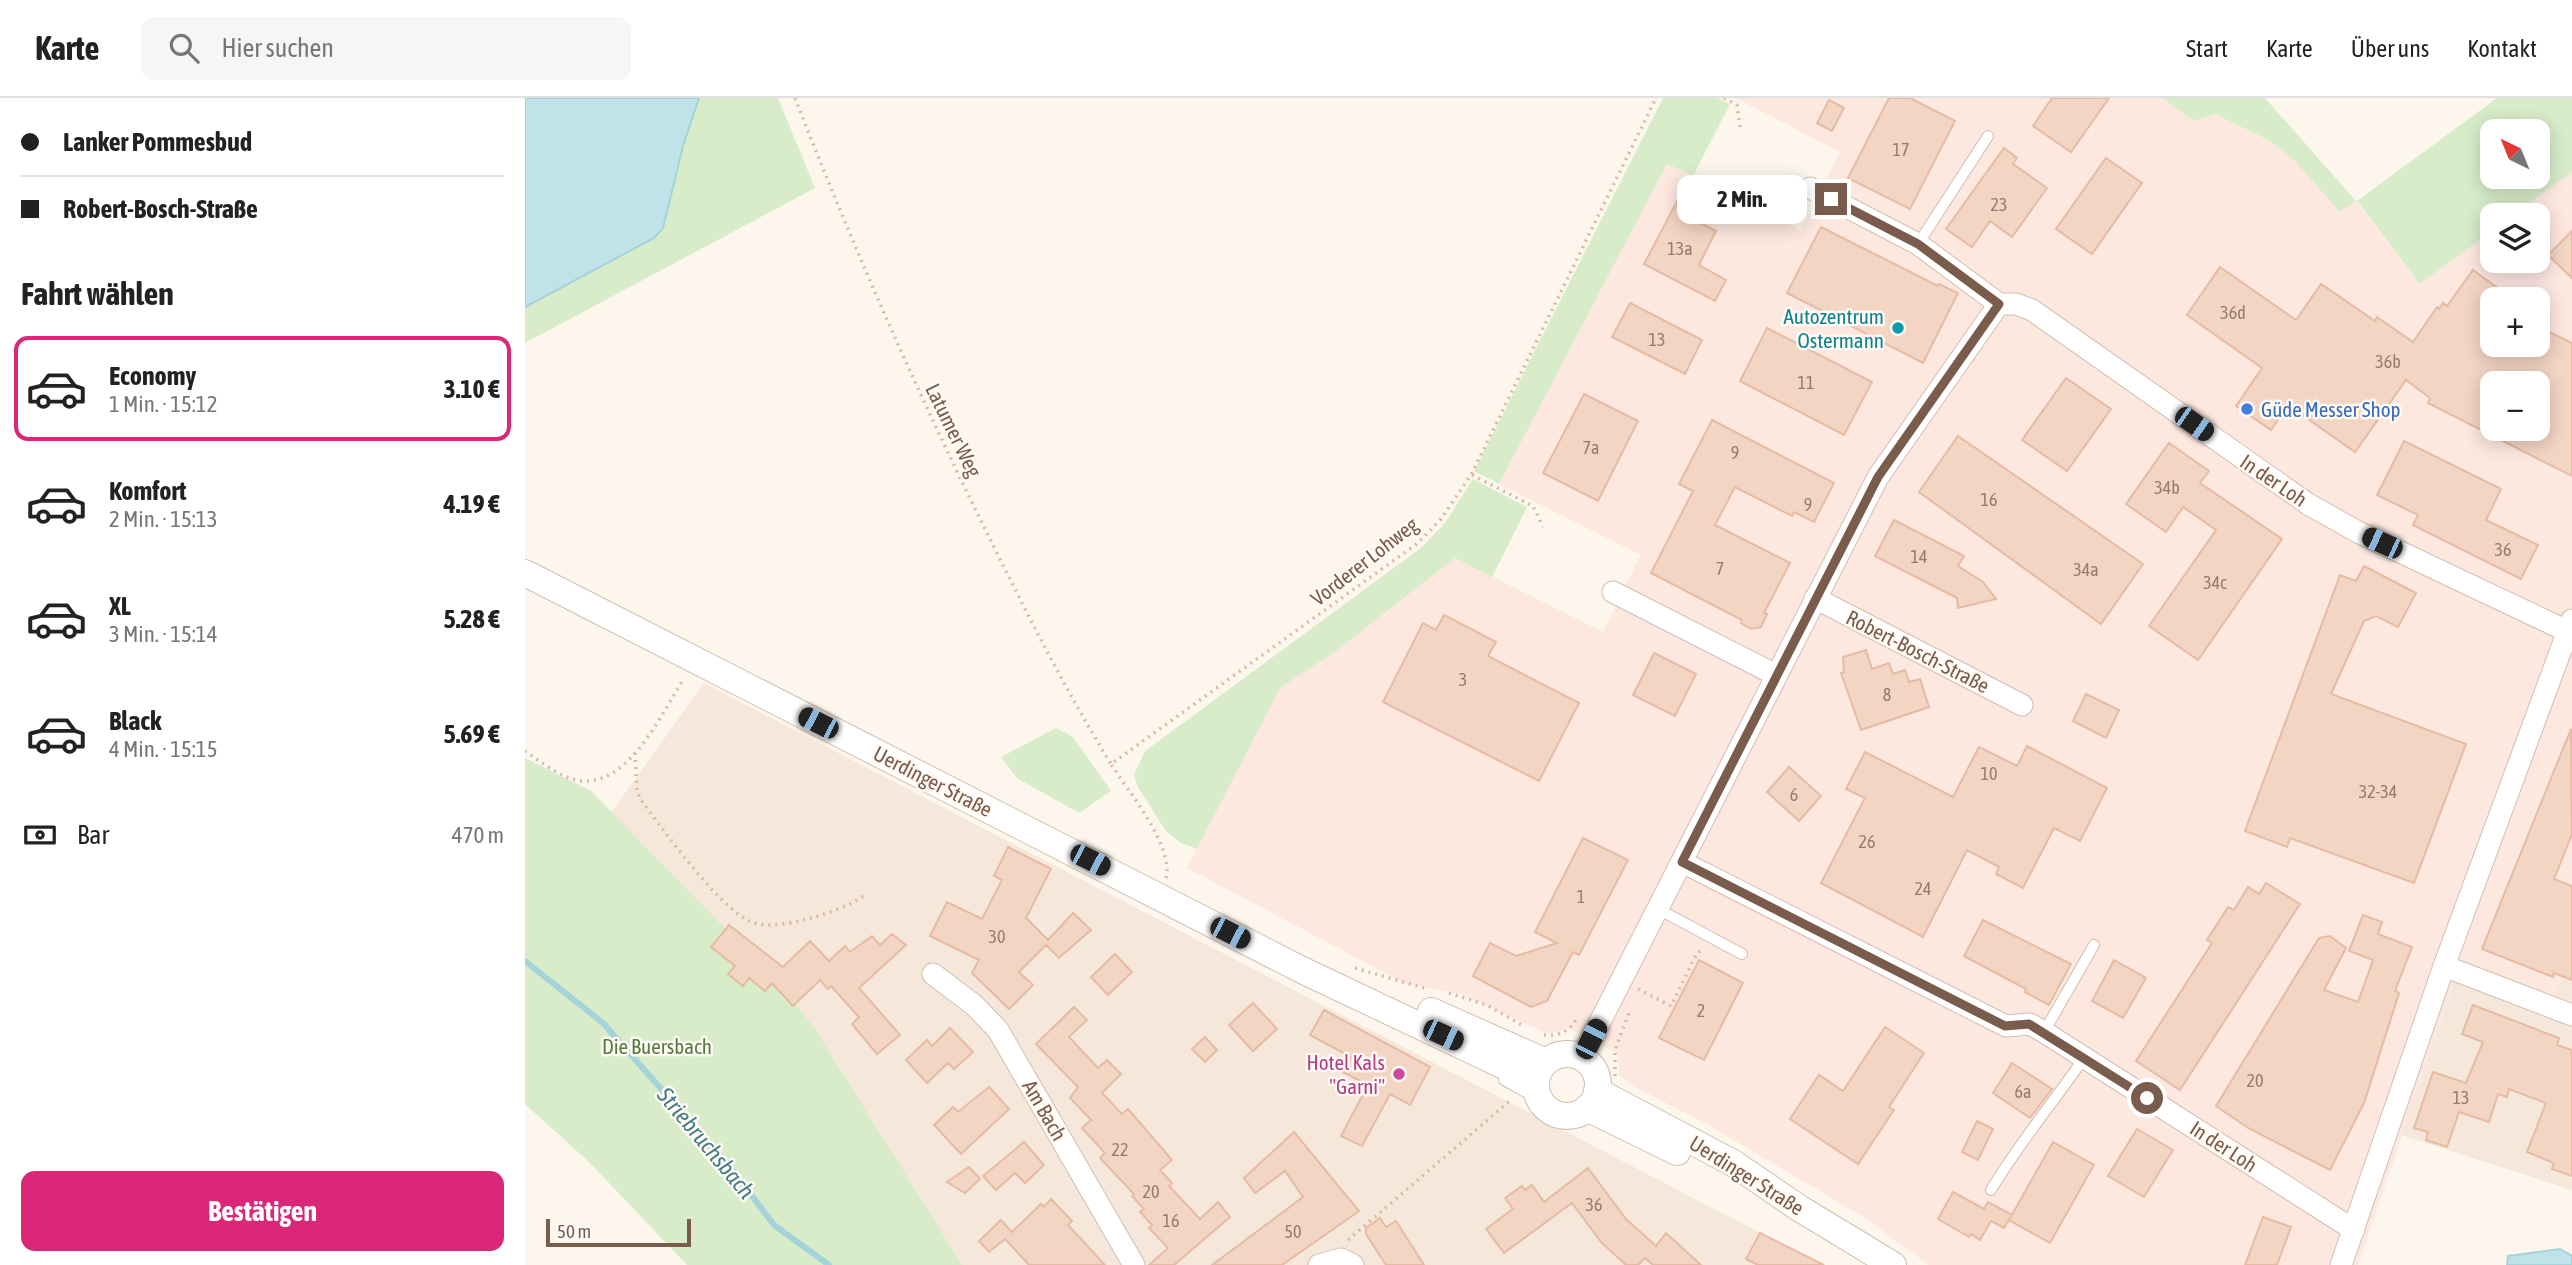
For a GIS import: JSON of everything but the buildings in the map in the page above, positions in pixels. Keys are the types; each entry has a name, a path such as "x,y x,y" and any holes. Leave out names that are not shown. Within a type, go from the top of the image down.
{"street":[{"path":"1581,1057 1878,477 1999,304 1918,244 1810,188"},
{"name":"In der Loh","path":"1999,304 2016,304 2032,310 2318,510 2358,532 2570,625 2444,966 2341,1265"},
{"name":"Uerdinger Straße","path":"525,573 695,660 1168,884 1343,976 1380,993 1414,1004 1535,1083 1546,1107 1561,1115 1570,1115 1592,1100"},
{"path":"1613,592 1776,675"},
{"name":"Robert-Bosch-Straße","path":"1815,598 2022,705"},
{"name":"In der Loh","path":"1678,869 2005,1026 2029,1024 2044,1032 2354,1230"},
{"path":"2444,966 2572,1014"},
{"name":"Am Bach","path":"933,974 974,1005 998,1030 1134,1265"},
{"name":"Uerdinger Straße","path":"1343,976 1410,1021 1535,1083"},
{"path":"1535,1083 1556,1055 1581,1057 1595,1071 1592,1100"},
{"name":"Uerdinger Straße","path":"1592,1100 1859,1265"},
{"name":"Uerdinger Straße","path":"1592,1100 1733,1163 1799,1208 1893,1265"},
{"path":"1319,1265 1341,1259 1353,1265"}],"lane":[{"path":"1918,244 1988,136"},
{"path":"1780,202 1798,200 1810,188"},
{"path":"1658,909 1741,954"},
{"path":"2044,1032 2094,945"},
{"path":"1991,1190 2015,1150 2043,1118 2084,1058"}],"path":[{"name":"Latumer Weg","path":"795,98 849,237 930,421 1079,713 1111,764"},
{"name":"Vorderer Lohweg","path":"1111,764 1408,551 1441,519 1471,475 1655,98"},
{"path":"1724,98 1737,105 1740,127"},
{"path":"1471,475 1533,506 1543,527"},
{"path":"525,751 576,780 609,777 622,769 635,753 695,660"},
{"path":"635,753 637,792 643,803 703,879 747,920 767,925 800,921 843,907 866,894"},
{"path":"1111,764 1156,834 1168,862 1168,884"},
{"path":"1154,869 1168,884"},
{"path":"1638,989 1671,1006 1709,936"},
{"path":"1343,976 1433,990"},
{"path":"1443,992 1487,1005 1532,1030"},
{"path":"1540,1033 1548,1036 1570,1029"},
{"path":"1343,1245 1514,1097 1535,1083"}],"shaded area":[{"path":"1736,98 2162,98 2194,121 2215,114 2270,141 2295,160 2340,212 2356,201 2420,284 2480,240 2480,273 2550,273 2550,203 2529,203 2572,172 2572,952 2555,994 2463,958 2358,1265 1929,1265 1865,1218 1705,1123 1633,1086 1619,1075 1618,1054 1568,1028 1548,1034 1461,994 1404,983 1187,868 1280,688 1336,651 1455,558 1603,632 1641,555 1499,484 1667,164 1801,230 1840,152"},
{"path":"704,683 1822,1265 851,1265 525,933"},
{"path":"2572,952 2572,1190 2401,1135 2463,958 2555,994"}],"green space":[{"path":"699,98 778,98 815,188 525,343 525,307 654,238"},
{"path":"1663,98 1717,98 1730,104 1693,176 1667,164 1499,484 1474,471"},
{"path":"2162,98 2265,98 2356,201 2340,212 2294,160 2270,141 2215,114 2194,121"},
{"path":"2497,98 2572,98 2572,172 2550,188 2550,119 2480,119 2480,189 2549,189 2529,203 2480,203 2480,240 2420,284 2357,201"},
{"path":"1473,479 1527,507 1492,577 1455,558 1336,651 1280,688 1197,849 1179,842 1165,830 1138,787 1134,775 1145,751 1421,548 1445,523"},
{"path":"1056,728 1073,737 1111,791 1079,813 1017,778 1001,757"},
{"name":"Die Buersbach","path":"525,758 591,791 781,986 815,1029 962,1265 687,1265 590,1163 525,1104"}],"water":[{"path":"525,98 699,98 683,146 663,228 654,238 525,307"},
{"path":"2560,1249 2572,1256 2572,1265 2507,1265 2508,1256"}],"waterway":[{"name":"Striebruchsbach","path":"525,961 603,1023 731,1168 774,1225 829,1265"}],"place":[{"name":"Autozentrum Ostermann","path":"1898,328"},
{"name":"Güde Messer Shop","path":"2247,409"},
{"name":"Hotel Kals \"Garni\"","path":"1399,1074"}],"route":[{"path":"1831,199 1918,244 1961,273 1999,304 1878,477 1682,862 2005,1026 2029,1024 2147,1098"}]}
